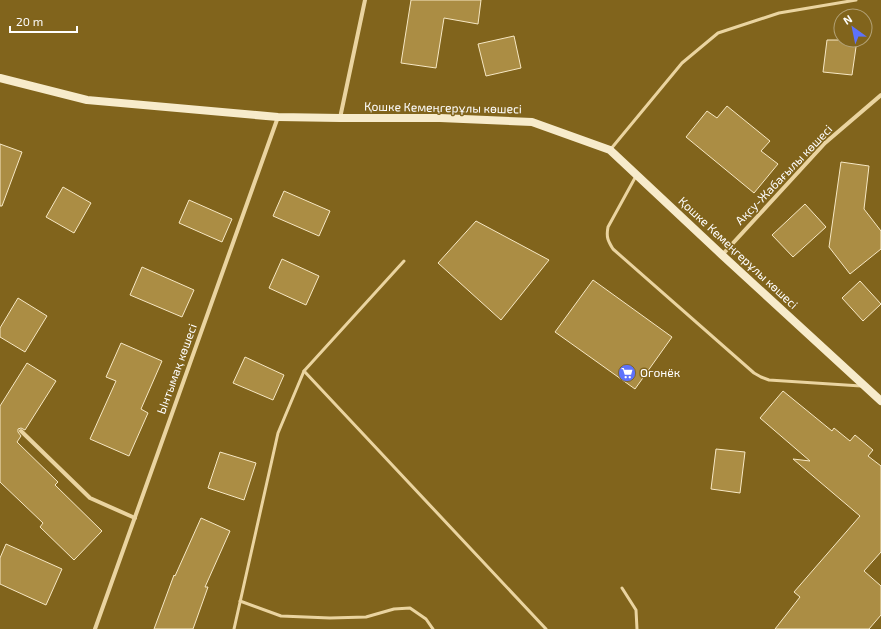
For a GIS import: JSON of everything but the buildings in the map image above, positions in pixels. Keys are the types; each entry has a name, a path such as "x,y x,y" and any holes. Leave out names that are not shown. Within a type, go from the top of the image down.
{"street":[{"path":"340,118 365,0"},
{"name":"Қошке Кемеңгерұлы көшесі","path":"0,78 87,100 278,117 440,118 532,122 610,150 881,401"},
{"name":"Ақсу-Жабағылы көшесі","path":"722,255 825,143 881,95"},
{"name":"Ынтымақ көшесі","path":"96,629 278,117"},
{"path":"21,431 90,498 135,518"}],"lane":[{"path":"610,150 682,63 718,33 779,13 856,0"},
{"path":"637,175 608,227 607,234 609,242 614,249 748,368 761,377 769,380 865,386"},
{"path":"234,629 278,433 304,371 404,260"},
{"path":"304,371 546,629"},
{"path":"622,588 636,610 637,629"},
{"path":"240,601 281,616 330,618 366,617 394,609 410,608 426,619 433,629"}],"place":[{"name":"Огонёк","path":"627,373"}]}
